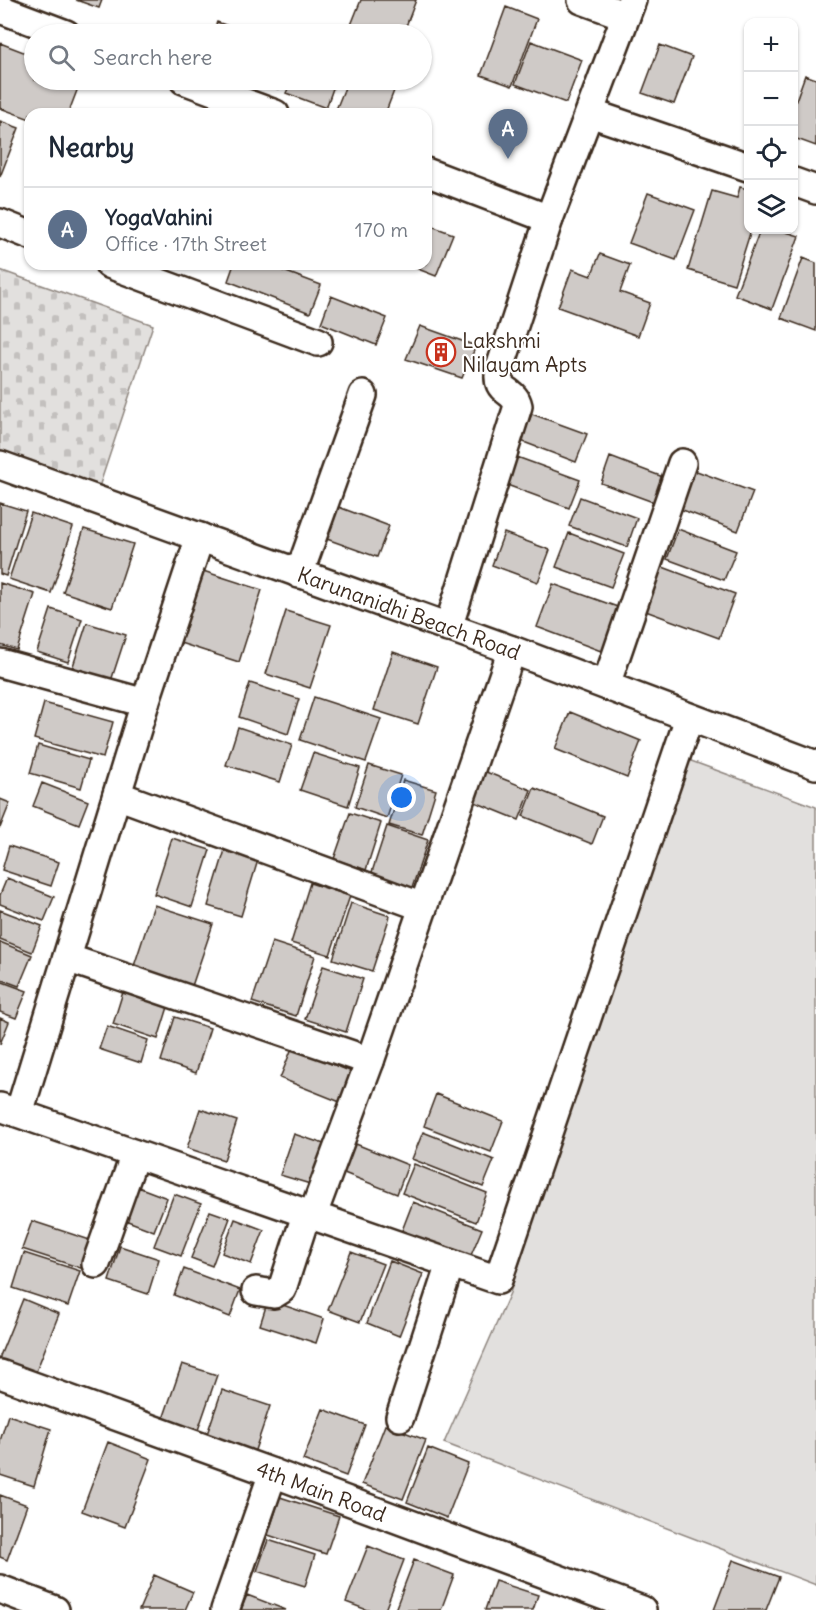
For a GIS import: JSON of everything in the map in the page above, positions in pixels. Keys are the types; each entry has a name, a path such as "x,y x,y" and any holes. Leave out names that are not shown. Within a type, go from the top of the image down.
{"street":[{"path":"448,628 518,406 516,399 502,388 498,377 549,219 629,8 582,0"},
{"path":"0,9 40,24"},
{"path":"211,90 259,108"},
{"path":"590,113 744,166"},
{"path":"432,174 549,219"},
{"path":"798,183 816,190"},
{"path":"0,223 24,232"},
{"path":"125,270 318,342"},
{"path":"299,574 363,396"},
{"path":"606,685 682,463"},
{"name":"Karunanidhi Beach Road","path":"0,465 512,650 816,765"},
{"path":"200,537 145,704 67,958 10,1110 498,1280 689,718"},
{"path":"256,1291 274,1294 282,1289 370,1061 512,650"},
{"path":"0,663 145,704"},
{"path":"117,795 423,907"},
{"path":"67,958 370,1061"},
{"path":"96,1264 135,1154"},
{"path":"400,1417 450,1264"},
{"name":"4th Main Road","path":"0,1374 642,1610"},
{"path":"225,1610 273,1473"},
{"path":"0,1589 55,1610"}],"green space":[{"path":"0,270 153,325 99,487 0,453"},
{"path":"683,758 816,807 816,1585 444,1443 510,1293"}],"building":[{"path":"76,0 102,0 99,8"},
{"path":"361,0 416,0 407,24 351,24"},
{"path":"506,7 537,19 512,86 481,75"},
{"path":"531,41 582,60 566,103 515,84"},
{"path":"0,43 24,52 24,90 77,90 70,108 24,108 24,117 0,108"},
{"path":"660,45 692,57 674,104 642,93"},
{"path":"805,75 816,79 816,146 798,139 798,95"},
{"path":"287,90 332,90 326,108 286,93"},
{"path":"344,90 394,90 387,108 337,108"},
{"path":"0,121 19,128 0,177"},
{"path":"740,187 744,188 744,234 750,234 734,284 688,270 712,191 737,198"},
{"path":"648,193 695,210 676,260 629,243"},
{"path":"432,226 453,234 436,276 420,270 432,270"},
{"path":"758,234 799,236 772,309 735,295"},
{"path":"600,254 630,265 620,292 650,303 638,336 558,307 572,269 591,276"},
{"path":"803,258 816,263 816,331 781,318"},
{"path":"232,270 281,270 321,285 310,313 228,281"},
{"path":"331,296 387,318 376,345 321,323"},
{"name":"Lakshmi Nilayam Apts","path":"420,326 476,346 462,378 406,359"},
{"path":"532,414 587,434 576,462 521,441"},
{"path":"517,457 580,480 569,508 507,485"},
{"path":"610,457 663,477 653,502 601,483"},
{"path":"694,470 753,492 738,531 680,509"},
{"path":"580,497 637,518 627,547 569,526"},
{"path":"0,503 26,511 6,576 0,574"},
{"path":"336,506 389,526 377,557 324,538"},
{"path":"31,513 73,527 51,593 9,579"},
{"path":"84,529 133,544 112,608 63,592"},
{"path":"678,529 736,551 724,580 667,559"},
{"path":"504,533 550,550 538,582 492,565"},
{"path":"569,533 624,554 611,587 556,567"},
{"path":"660,566 735,594 719,638 643,610"},
{"path":"197,569 262,590 239,662 174,641"},
{"path":"0,583 35,594 17,650 0,645"},
{"path":"553,584 626,610 609,654 537,627"},
{"path":"51,609 82,619 68,662 37,652"},
{"path":"286,611 331,625 310,688 266,674"},
{"path":"87,623 126,635 110,684 71,672"},
{"path":"393,652 437,667 418,724 374,710"},
{"path":"250,683 299,699 288,734 239,717"},
{"path":"314,697 381,719 366,762 300,740"},
{"path":"44,703 113,722 103,758 34,739"},
{"path":"570,712 641,741 627,778 555,749"},
{"path":"238,727 292,745 280,782 226,765"},
{"path":"38,745 89,760 81,788 30,773"},
{"path":"313,753 360,768 348,806 300,790"},
{"path":"369,765 401,775 387,818 355,807"},
{"path":"481,770 531,790 519,820 470,800"},
{"path":"403,780 436,790 422,835 389,825"},
{"path":"42,783 88,801 79,824 33,806"},
{"path":"534,788 603,816 592,844 523,816"},
{"path":"0,799 10,803 0,828"},
{"path":"350,813 381,823 366,870 334,859"},
{"path":"387,826 428,840 412,888 371,875"},
{"path":"172,838 210,850 192,907 154,894"},
{"path":"9,846 59,862 51,886 2,870"},
{"path":"225,850 258,860 241,916 208,906"},
{"path":"7,878 54,897 44,921 0,904 0,895"},
{"path":"310,883 350,896 330,955 291,943"},
{"path":"351,903 390,916 372,971 333,959"},
{"path":"154,905 213,924 191,989 133,969"},
{"path":"0,910 42,926 32,952 0,939"},
{"path":"0,942 32,955 19,986 0,979"},
{"path":"272,942 315,956 296,1016 252,1002"},
{"path":"323,966 363,979 346,1032 305,1019"},
{"path":"0,981 27,991 16,1018 0,1012"},
{"path":"123,992 168,1007 158,1039 113,1024"},
{"path":"175,1017 210,1028 196,1073 161,1061"},
{"path":"0,1018 9,1022 0,1044"},
{"path":"107,1026 148,1040 141,1063 99,1049"},
{"path":"292,1048 362,1076 350,1106 280,1078"},
{"path":"436,1094 503,1121 491,1152 424,1126"},
{"path":"200,1109 237,1121 224,1160 187,1148"},
{"path":"423,1132 494,1160 483,1187 412,1159"},
{"path":"294,1134 330,1146 317,1186 280,1175"},
{"path":"346,1140 408,1165 397,1194 334,1169"},
{"path":"414,1164 487,1193 476,1222 402,1193"},
{"path":"138,1187 167,1198 154,1231 125,1220"},
{"path":"174,1194 201,1204 181,1256 154,1246"},
{"path":"413,1202 482,1229 469,1260 401,1233"},
{"path":"210,1211 230,1218 212,1266 191,1258"},
{"path":"235,1219 264,1230 251,1264 222,1253"},
{"path":"32,1221 96,1242 87,1270 22,1249"},
{"path":"120,1246 159,1259 148,1294 109,1281"},
{"path":"351,1252 383,1264 360,1322 328,1310"},
{"path":"24,1253 80,1271 68,1306 13,1288"},
{"path":"390,1261 423,1274 399,1336 367,1323"},
{"path":"184,1269 240,1290 230,1317 174,1295"},
{"path":"23,1299 59,1314 35,1374 0,1361"},
{"path":"268,1300 324,1319 316,1343 260,1325"},
{"path":"182,1364 217,1375 197,1433 162,1422"},
{"path":"222,1390 270,1406 254,1453 206,1437"},
{"path":"323,1409 365,1425 346,1476 303,1460"},
{"path":"8,1415 51,1429 34,1486 0,1475 0,1441"},
{"path":"385,1425 426,1440 403,1499 362,1484"},
{"path":"108,1442 151,1459 125,1527 82,1511"},
{"path":"428,1448 468,1464 447,1518 407,1502"},
{"path":"0,1495 27,1505 7,1560 0,1557"},
{"path":"280,1497 339,1516 326,1554 268,1535"},
{"path":"268,1540 315,1555 305,1586 257,1571"},
{"path":"368,1546 404,1560 385,1610 367,1610 346,1602"},
{"path":"414,1560 454,1575 441,1610 395,1610"},
{"path":"733,1560 779,1577 766,1610 714,1610"},
{"path":"154,1575 193,1592 185,1610 139,1610"},
{"path":"495,1581 538,1595 533,1610 485,1610"},
{"path":"247,1595 286,1610 241,1610"}],"place":[{"name":"YogaVahini","path":"508,159"},
{"name":"Lakshmi Nilayam Apts","path":"441,352"}]}
